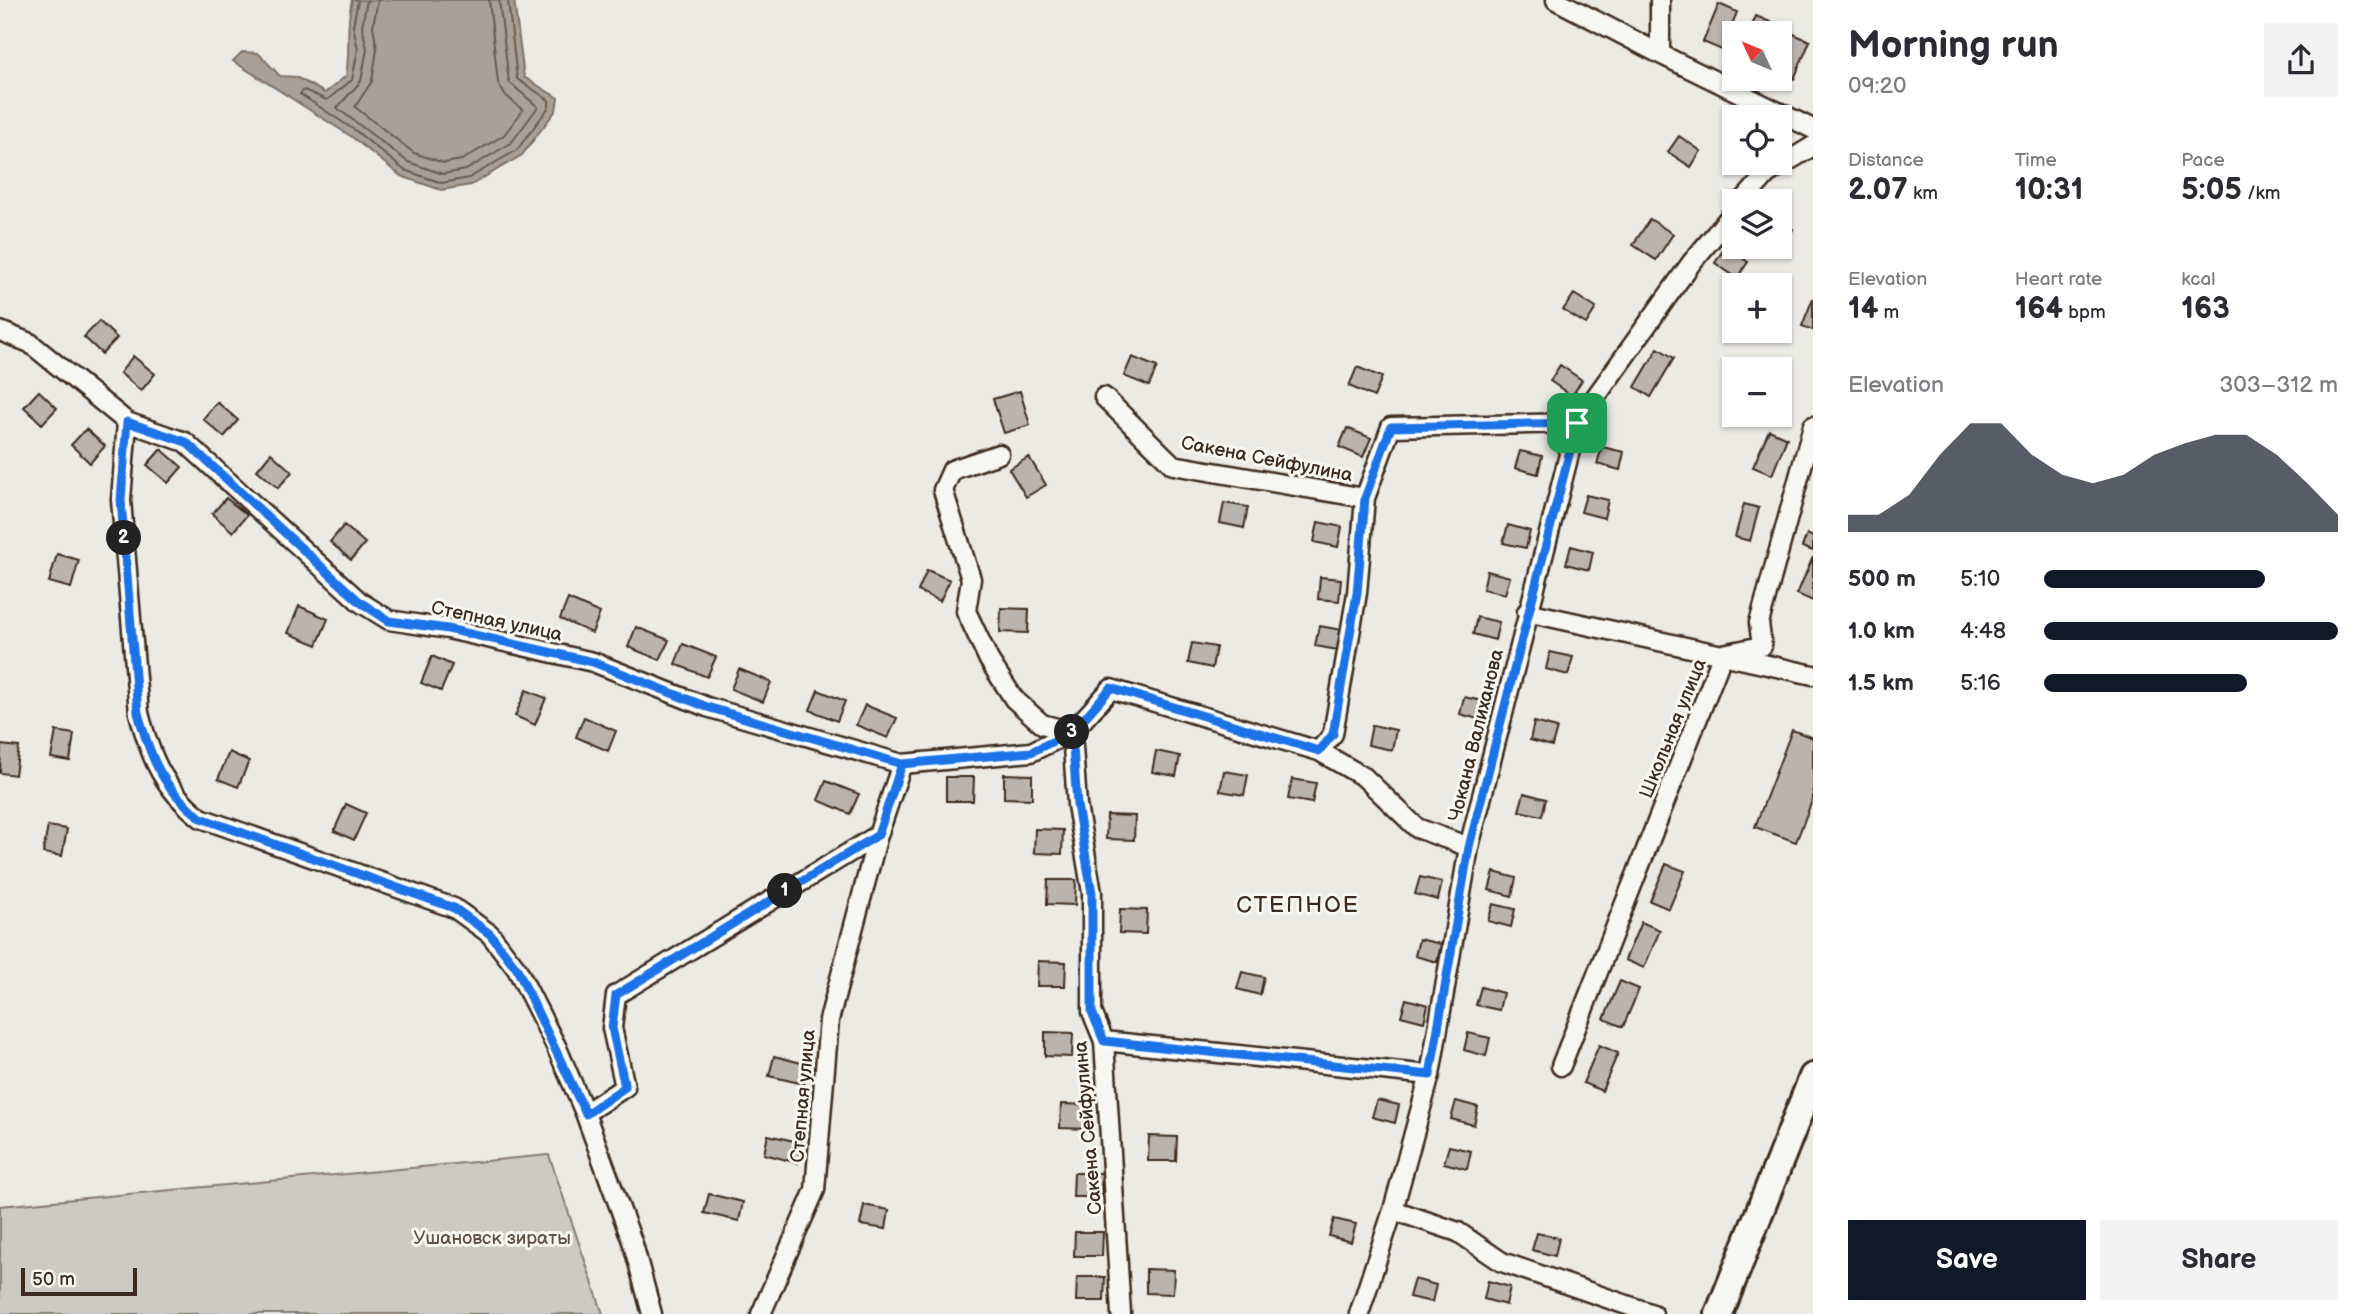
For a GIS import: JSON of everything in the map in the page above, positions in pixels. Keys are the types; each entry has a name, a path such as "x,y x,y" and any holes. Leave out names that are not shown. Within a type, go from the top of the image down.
{"main road":[{"path":"1719,1314 1813,1077"}],"street":[{"path":"1556,0 1813,129"},
{"path":"1660,0 1660,54"},
{"path":"1753,189 1766,174 1813,146"},
{"name":"Чокана Валиханова","path":"1359,1314 1393,1210 1430,1075 1469,847 1577,423 1692,262 1722,226"},
{"name":"Степная улица","path":"0,331 30,343 127,422 186,442 360,602 389,621 448,629 593,662 707,707 902,764 1031,752 1072,732"},
{"name":"Сакена Сейфулина","path":"1104,397 1173,465 1365,498"},
{"path":"127,422 121,500 138,713 146,743 163,780 179,801 201,818 454,908 490,934 517,969 586,1114 633,1244 652,1314"},
{"name":"Сакена Сейфулина","path":"1319,751 1333,734 1357,593 1365,498 1391,427 1577,423"},
{"name":"Школьная улица","path":"1561,1066 1723,654 1762,646 1759,623 1813,426"},
{"path":"999,454 953,470 943,490 971,579 966,611 989,660 1014,699 1042,724 1072,732 1111,688 1319,751 1364,777 1417,828 1469,847"},
{"path":"1527,612 1813,675"},
{"name":"Сакена Сейфулина","path":"1072,732 1077,805 1092,893 1092,1012 1104,1041 1121,1314"},
{"name":"Степная улица","path":"761,1314 815,1189 830,1020 878,835 902,764"},
{"path":"586,1114 625,1087 612,1028 616,995 878,835"},
{"path":"1104,1041 1430,1075"},
{"path":"1393,1210 1458,1232 1502,1262 1653,1314"}],"green space":[{"name":"Ушановск зираты","path":"549,1155 603,1314 0,1314 0,1206"}],"water":[{"path":"352,0 514,0 524,77 558,98 556,110 522,155 471,185 441,190 401,176 352,137 233,61 242,52 258,53 280,76 296,77 325,93 346,76"}],"building":[{"path":"1719,4 1737,12 1733,21 1722,21 1722,50 1703,42"},
{"path":"1756,16 1768,21 1754,21"},
{"path":"1792,33 1810,41 1794,79 1792,78"},
{"path":"1679,136 1701,151 1691,167 1668,152"},
{"path":"1650,219 1673,234 1656,260 1633,245"},
{"path":"1722,252 1722,259 1743,259 1748,262 1740,273 1730,273 1715,263"},
{"path":"1574,294 1596,308 1586,324 1563,310"},
{"path":"1813,298 1813,330 1802,326"},
{"path":"99,321 117,338 102,354 84,337"},
{"path":"1658,348 1674,358 1651,397 1635,387"},
{"path":"133,356 155,374 141,391 120,373"},
{"path":"1132,357 1157,367 1149,386 1124,376"},
{"path":"1560,365 1582,380 1572,396 1550,381"},
{"path":"1357,367 1382,377 1374,397 1349,386"},
{"path":"39,391 57,408 42,424 24,407"},
{"path":"1020,391 1030,425 1004,433 993,399"},
{"path":"217,402 238,420 224,437 203,419"},
{"path":"1347,428 1371,438 1363,457 1339,447"},
{"path":"86,429 105,446 90,463 71,445"},
{"path":"1769,430 1787,438 1772,475 1753,467"},
{"path":"1602,447 1624,452 1620,470 1597,464"},
{"path":"161,449 182,467 168,483 147,465"},
{"path":"1520,451 1542,456 1538,474 1515,468"},
{"path":"271,453 292,472 278,488 257,470"},
{"path":"1029,457 1046,485 1026,497 1009,469"},
{"path":"1586,495 1608,500 1604,518 1581,512"},
{"path":"226,498 247,515 233,532 212,514"},
{"path":"1224,503 1248,507 1244,528 1220,523"},
{"path":"1744,504 1759,508 1750,541 1735,537"},
{"path":"1318,522 1342,527 1338,547 1314,542"},
{"path":"344,525 365,543 351,560 330,542"},
{"path":"1508,525 1530,531 1526,548 1503,543"},
{"path":"1807,534 1813,537 1813,551 1802,547"},
{"path":"1571,546 1593,552 1589,570 1566,564"},
{"path":"57,554 79,560 71,588 49,582"},
{"path":"1813,557 1813,601 1797,594"},
{"path":"927,570 950,580 940,601 918,591"},
{"path":"1487,571 1510,577 1505,594 1483,589"},
{"path":"1320,577 1341,579 1339,601 1318,599"},
{"path":"568,599 600,613 592,633 560,619"},
{"path":"299,606 328,619 317,645 288,633"},
{"path":"1001,608 1029,609 1028,633 1000,632"},
{"path":"1477,617 1499,622 1495,640 1473,634"},
{"path":"1319,626 1343,630 1338,650 1315,646"},
{"path":"636,627 669,640 660,660 628,647"},
{"path":"1192,643 1216,647 1212,668 1188,663"},
{"path":"683,644 716,657 707,677 675,664"},
{"path":"1550,652 1573,657 1568,675 1546,669"},
{"path":"432,656 452,665 441,691 421,683"},
{"path":"739,669 771,682 763,702 731,689"},
{"path":"526,690 546,698 535,725 515,716"},
{"path":"818,690 845,701 837,721 810,710"},
{"path":"1464,697 1487,702 1482,720 1460,714"},
{"path":"865,705 897,718 888,738 856,725"},
{"path":"584,717 616,731 608,751 576,737"},
{"path":"1534,722 1557,728 1552,746 1530,740"},
{"path":"1372,725 1396,730 1392,750 1368,745"},
{"path":"1792,730 1813,738 1813,798 1796,842 1755,827"},
{"path":"56,731 74,734 70,761 51,758"},
{"path":"1,745 19,747 15,775 0,773"},
{"path":"1156,751 1180,756 1176,776 1152,772"},
{"path":"229,752 249,761 238,787 218,779"},
{"path":"1224,771 1248,775 1244,795 1220,791"},
{"path":"1004,774 1032,775 1032,799 1004,798"},
{"path":"946,777 974,777 973,801 946,801"},
{"path":"1292,779 1316,783 1312,803 1288,799"},
{"path":"826,781 859,794 850,814 818,800"},
{"path":"1524,793 1546,799 1542,816 1519,811"},
{"path":"346,804 366,813 354,840 334,831"},
{"path":"1107,815 1135,816 1134,840 1106,839"},
{"path":"48,826 67,829 62,856 43,853"},
{"path":"1035,829 1063,830 1062,854 1034,853"},
{"path":"1666,864 1685,871 1669,909 1650,901"},
{"path":"1494,872 1516,878 1512,896 1489,890"},
{"path":"1420,877 1442,882 1438,900 1415,894"},
{"path":"1048,880 1076,880 1075,905 1047,904"},
{"path":"1493,904 1515,909 1511,927 1488,921"},
{"path":"1120,909 1147,910 1146,934 1119,933"},
{"path":"1641,922 1660,930 1644,968 1625,960"},
{"path":"1419,939 1441,944 1437,962 1415,956"},
{"path":"1038,961 1066,962 1065,986 1037,986"},
{"path":"1242,972 1264,977 1260,995 1237,989"},
{"path":"1620,981 1639,989 1623,1027 1604,1019"},
{"path":"1481,987 1503,993 1499,1010 1476,1005"},
{"path":"1406,999 1428,1005 1424,1022 1401,1016"},
{"path":"1045,1032 1073,1033 1072,1057 1045,1056"},
{"path":"1468,1033 1490,1038 1486,1056 1464,1050"},
{"path":"1599,1045 1618,1053 1602,1091 1583,1083"},
{"path":"774,1056 809,1065 804,1084 769,1076"},
{"path":"1377,1100 1399,1105 1395,1123 1372,1117"},
{"path":"1456,1101 1478,1107 1474,1125 1451,1119"},
{"path":"1061,1104 1089,1105 1088,1129 1060,1128"},
{"path":"768,1135 803,1143 798,1163 764,1154"},
{"path":"1149,1136 1177,1137 1176,1161 1148,1161"},
{"path":"1449,1146 1471,1151 1467,1169 1444,1163"},
{"path":"1074,1173 1102,1173 1101,1197 1073,1197"},
{"path":"709,1194 743,1202 739,1221 704,1213"},
{"path":"864,1205 889,1210 886,1229 860,1225"},
{"path":"1334,1219 1356,1224 1351,1242 1329,1236"},
{"path":"1075,1232 1103,1232 1102,1256 1074,1256"},
{"path":"1537,1233 1559,1238 1555,1256 1532,1250"},
{"path":"1146,1269 1174,1270 1173,1294 1146,1293"},
{"path":"1077,1277 1105,1277 1104,1301 1076,1301"},
{"path":"1414,1279 1436,1285 1432,1302 1409,1297"},
{"path":"1488,1281 1510,1287 1506,1305 1484,1299"}],"district":[{"name":"СТЕПНОЕ","path":"1298,904"}],"route":[{"path":"1577,423 1391,427 1365,498 1357,593 1333,734 1319,751 1111,688 1072,732 1031,752 902,764 878,835 616,995 612,1028 625,1087 586,1114 557,1048 517,969 490,934 454,908 201,818 179,801 163,780 146,743 138,713 121,500 127,422 186,442 360,602 389,621 448,629 593,662 707,707 902,764 967,758 1031,752 1072,732 1077,805 1092,893 1092,1012 1104,1041 1430,1075 1469,847 1577,423"}]}
